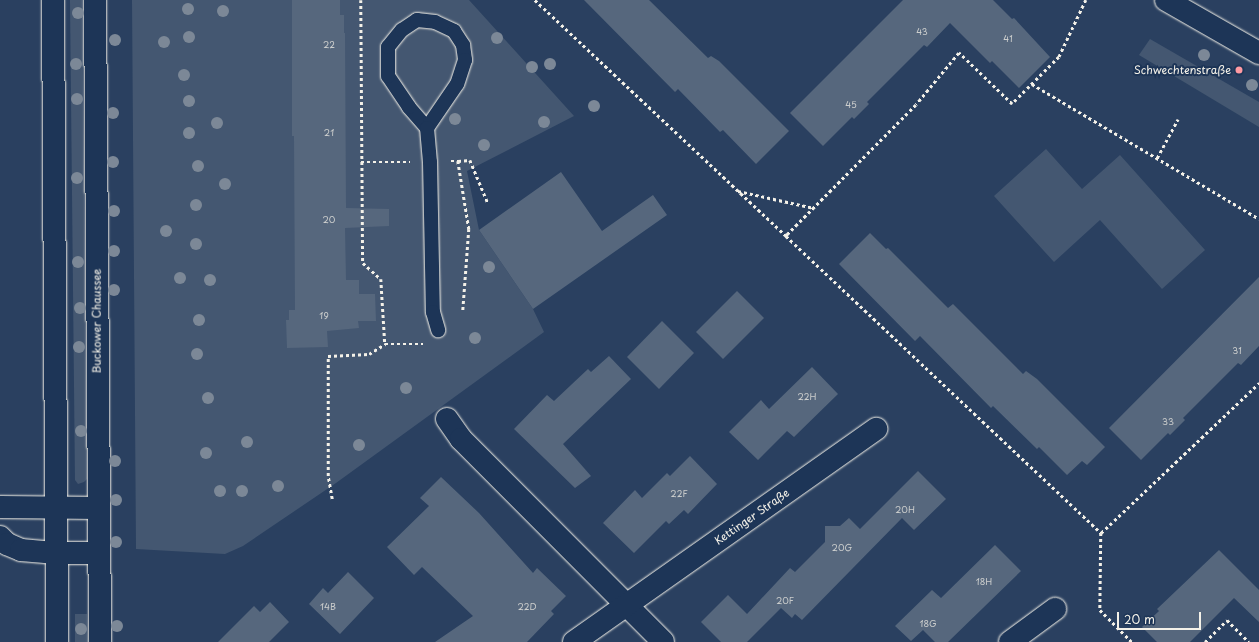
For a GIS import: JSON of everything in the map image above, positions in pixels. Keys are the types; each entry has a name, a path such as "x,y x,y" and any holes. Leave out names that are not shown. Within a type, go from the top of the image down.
{"main road":[{"path":"53,0 58,642"},
{"name":"Buckower Chaussee","path":"95,0 100,642"},
{"path":"1166,0 1259,53"},
{"path":"447,419 461,439 663,642"},
{"name":"Kettinger Straße","path":"574,642 876,429"},
{"path":"0,507 98,508"},
{"path":"0,537 7,544 21,550 57,553 99,553"},
{"path":"1010,642 1055,610"}],"lane":[{"path":"427,128 457,84 465,60 463,45 454,32 435,22 417,20 402,30 388,47 388,76 409,107 427,128 430,162 434,312 438,330"}],"path":[{"path":"361,0 363,263 381,278 385,344"},
{"path":"535,0 1101,533"},
{"path":"786,236 916,105 959,53 1012,104 1059,57 1086,0"},
{"path":"1032,84 1259,219"},
{"path":"1157,158 1178,119"},
{"path":"458,161 470,160 488,203"},
{"path":"737,190 814,208"},
{"path":"332,499 328,476 328,356 369,354 385,344 424,344"},
{"path":"1132,642 1100,610 1101,533 1259,383"},
{"path":"1205,642 1226,620 1249,642"}],"shaded area":[{"path":"70,0 82,0 87,479 78,484 75,480"},
{"path":"132,0 469,0 574,116 467,171 479,230 533,309 544,332 336,483 243,546 225,554 136,549"},
{"path":"1150,39 1259,102 1259,127 1139,55"},
{"path":"1046,149 1082,189 1120,155 1205,250 1162,289 1100,220 1054,262 994,196"},
{"path":"75,614 87,614 88,642 75,642"}],"building":[{"path":"292,0 340,0 340,15 344,15 345,33 346,208 389,209 389,226 345,228 346,280 359,280 359,294 375,294 376,321 358,321 359,328 327,331 328,347 287,348 286,320 289,320 289,310 295,310 294,136 292,136"},
{"path":"584,0 649,0 708,58 711,56 719,61 789,131 756,164 723,130 720,132 678,89 675,92"},
{"path":"903,0 993,0 1012,19 1014,18 1050,57 1019,88 992,61 990,63 950,23 927,47 924,45 867,102 869,104 854,119 852,117 823,146 790,113"},
{"path":"561,172 602,231 653,195 667,215 533,309 479,230"},
{"path":"870,233 886,249 888,248 948,308 953,304 1023,374 1026,371 1037,379 1105,447 1087,465 1082,461 1067,475 1039,447 1037,449 993,406 991,408 920,336 915,341 839,264"},
{"path":"1259,277 1259,346 1241,365 1238,363 1183,418 1185,420 1170,435 1168,433 1141,460 1109,428"},
{"path":"737,291 764,318 723,359 696,332"},
{"path":"662,321 694,353 659,389 627,357"},
{"path":"609,356 631,379 563,444 591,476 575,488 514,429 547,395 554,401 588,369 591,372"},
{"path":"812,367 838,394 794,437 787,431 758,460 729,432 761,400 769,409"},
{"path":"690,456 717,484 688,514 684,510 669,524 666,521 634,553 603,523 635,490 642,498 667,473 670,476"},
{"path":"918,471 946,499 914,530 902,518 802,620 795,614 792,618 781,608 747,642 721,642 701,622 728,595 747,614 790,568 795,572 825,542 825,526 840,526 849,518 860,529"},
{"path":"441,477 479,513 533,573 537,568 566,596 551,611 554,614 527,642 435,642 473,616 422,567 414,575 387,547 429,506 420,498"},
{"path":"995,545 1021,571 948,642 935,642 923,630 911,641 895,626 932,590 941,598"},
{"path":"1219,550 1259,590 1259,622 1234,598 1190,642 1157,642 1142,627 1159,611 1157,609"},
{"path":"348,572 374,598 340,634 309,604 323,588 328,593"},
{"path":"270,602 289,622 269,642 218,642 254,606 260,612"}],"place":[{"name":"Schwechtenstraße","path":"1239,70"}]}
